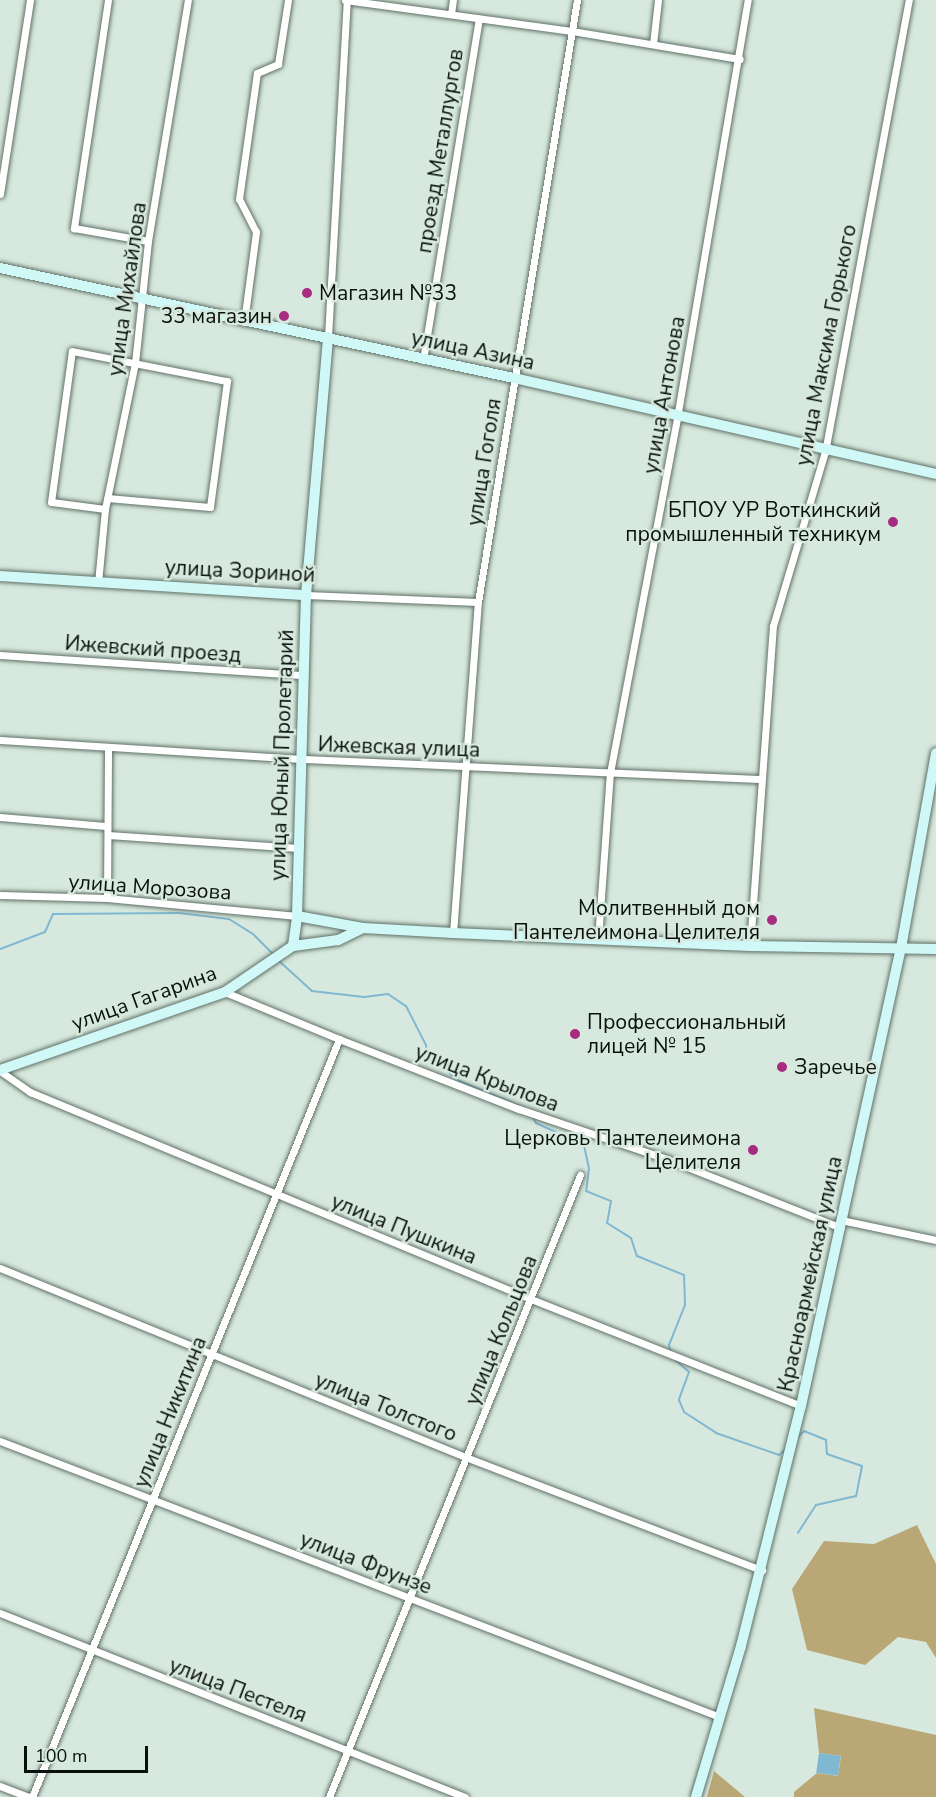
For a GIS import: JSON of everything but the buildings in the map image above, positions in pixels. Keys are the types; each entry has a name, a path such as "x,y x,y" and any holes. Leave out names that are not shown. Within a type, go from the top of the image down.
{"main road":[{"name":"улица Азина","path":"0,268 244,322 328,337 423,360 514,378 825,452 936,474"},
{"name":"улица Юный Пролетарий","path":"293,946 297,916 306,595 328,337"},
{"name":"улица Зориной","path":"0,576 306,595"},
{"name":"Красноармейская улица","path":"696,1797 762,1570 801,1406 901,948 936,753"},
{"path":"297,916 363,928 453,933 750,946 936,949"},
{"path":"293,946 338,940 363,928"},
{"name":"улица Гагарина","path":"0,1070 225,992 293,946"}],"street":[{"path":"0,194 30,0"},
{"path":"108,0 74,228 148,241"},
{"name":"улица Михайлова","path":"98,583 105,509 135,363 148,241 188,0"},
{"path":"244,322 256,232 239,199 257,73 278,64 288,0"},
{"path":"328,337 347,0 572,31 740,59"},
{"path":"451,14 453,0"},
{"name":"улица Гоголя","path":"453,933 463,766 478,602 577,0"},
{"path":"653,44 658,0"},
{"name":"улица Антонова","path":"598,939 609,773 677,418 740,59 748,0"},
{"name":"улица Максима Горького","path":"750,946 773,626 825,452 909,0"},
{"name":"проезд Металлургов","path":"423,360 479,19"},
{"path":"105,509 51,502 72,351 227,381 210,507 108,498"},
{"name":"улица Зориной","path":"306,595 478,602"},
{"name":"Ижевский проезд","path":"0,656 304,675"},
{"name":"Ижевская улица","path":"0,740 108,749 302,759 761,779"},
{"path":"107,898 108,749"},
{"path":"0,817 106,826"},
{"path":"108,835 299,848"},
{"name":"улица Морозова","path":"0,895 107,898 297,916"},
{"name":"улица Крылова","path":"225,992 339,1040 519,1108 667,1159 841,1224 936,1240"},
{"name":"улица Никитина","path":"31,1797 94,1651 339,1040"},
{"name":"улица Пушкина","path":"0,1070 30,1092 531,1299 801,1406"},
{"name":"улица Кольцова","path":"329,1797 346,1750 412,1598 580,1175"},
{"name":"улица Толстого","path":"0,1268 211,1356 468,1458 762,1570"},
{"name":"улица Фрунзе","path":"0,1441 720,1717"},
{"name":"улица Пестеля","path":"0,1613 465,1797"},
{"path":"0,1786 31,1797"}],"shaded area":[{"path":"917,1525 936,1564 936,1658 926,1642 898,1637 865,1665 807,1650 792,1589 824,1541 874,1544"},
{"path":"814,1708 936,1735 936,1797 794,1797 794,1792 817,1773 838,1776 841,1756 819,1753"},
{"path":"714,1771 745,1797 707,1797"}],"water":[{"path":"819,1753 841,1756 838,1776 816,1773"}],"waterway":[{"path":"0,949 45,932 53,914 179,913 229,919 253,934 275,956"},
{"path":"278,960 312,991 364,997 388,994 406,1006 426,1045 427,1057 441,1064 455,1079 527,1109"},
{"path":"532,1116 536,1123 584,1145 589,1168 586,1191 611,1201 607,1223 631,1238 637,1256 684,1275 685,1305 669,1345 671,1353"},
{"path":"673,1358 689,1372 679,1400 684,1412 716,1433 779,1455 787,1448"},
{"path":"797,1438 804,1431 826,1440 827,1454 862,1466 856,1496 816,1505 798,1533"}],"place":[{"name":"Магазин №33","path":"307,293"},
{"name":"33 магазин","path":"284,316"},
{"name":"БПОУ УР Воткинский промышленный техникум","path":"893,522"},
{"name":"Молитвенный дом Пантелеимона Целителя","path":"772,920"},
{"name":"Профессиональный лицей № 15","path":"575,1034"},
{"name":"Заречье","path":"782,1067"},
{"name":"Церковь Пантелеимона Целителя","path":"753,1150"}]}
